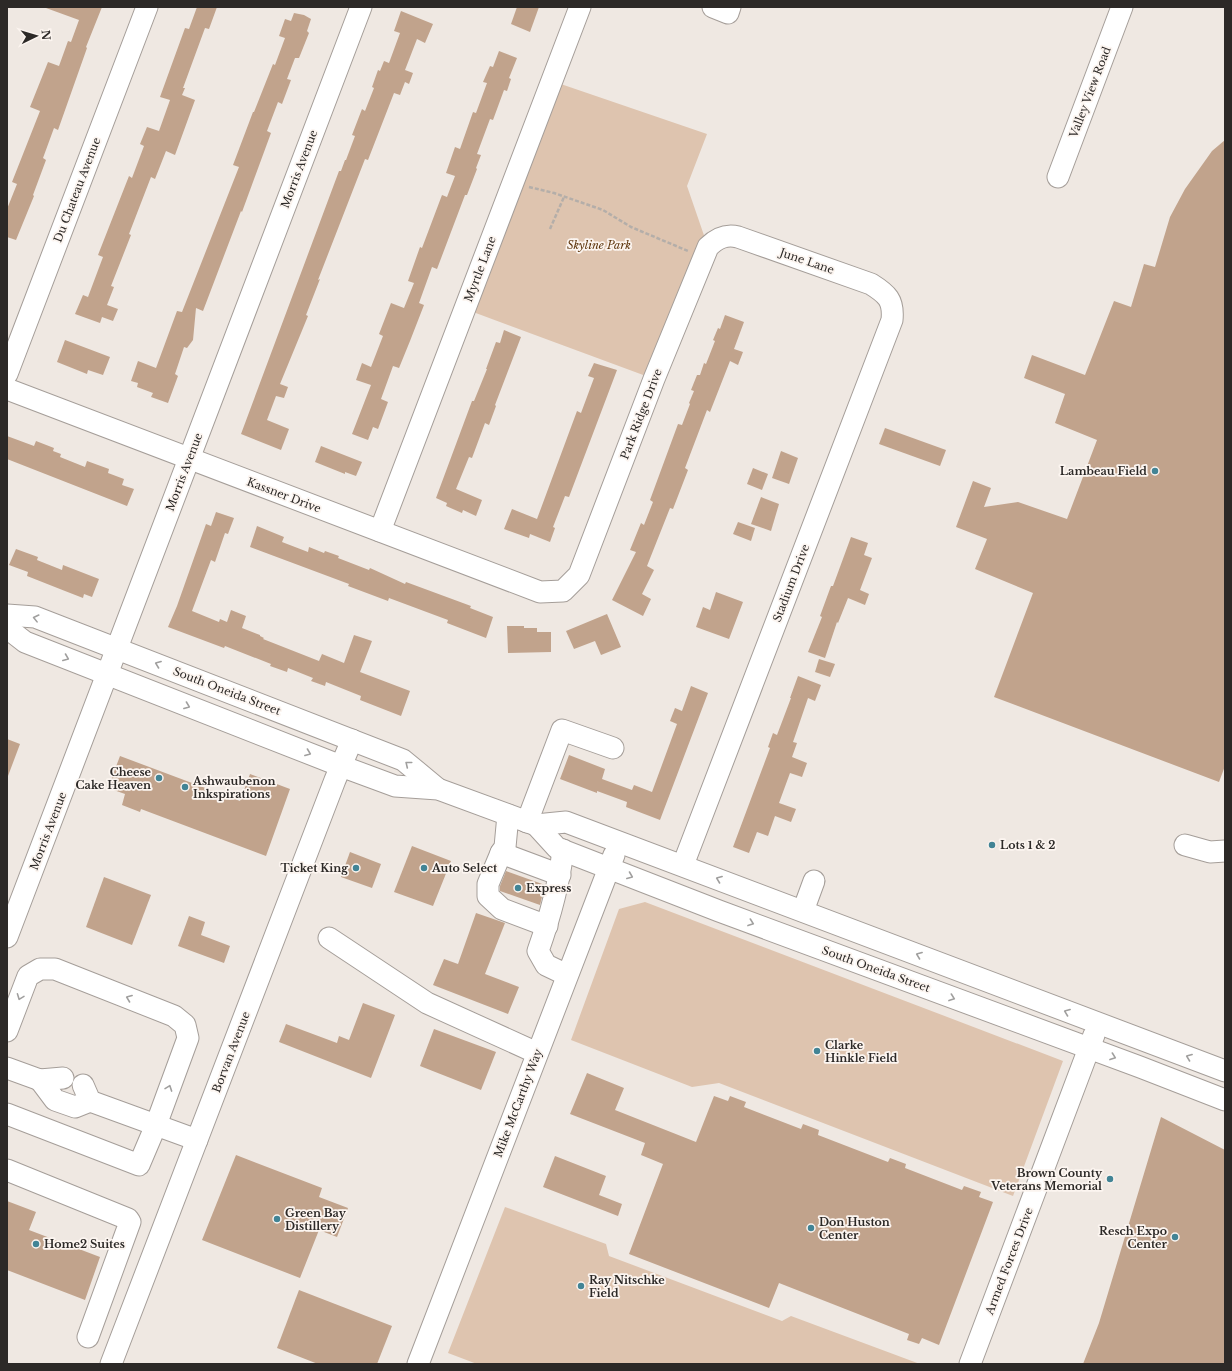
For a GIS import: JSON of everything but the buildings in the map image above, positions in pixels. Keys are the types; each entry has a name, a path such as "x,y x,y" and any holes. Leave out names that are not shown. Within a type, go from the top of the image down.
{"street":[{"name":"Du Chateau Avenue","path":"7,374 147,7"},
{"name":"Morris Avenue","path":"7,937 361,7"},
{"name":"Myrtle Lane","path":"380,531 580,7"},
{"path":"713,7 728,13 730,7"},
{"name":"Valley View Road","path":"1058,177 1117,8"},
{"name":"June Lane","path":"719,238 730,235 738,237 871,284 883,291 890,299"},
{"name":"Park Ridge Drive","path":"563,591 578,575 654,379 705,254 708,247 719,238"},
{"name":"Stadium Drive","path":"683,865 892,320 893,310 890,299"},
{"name":"Kassner Drive","path":"7,389 540,592 563,591"},
{"name":"South Oneida Street","path":"7,615 35,617 403,760 438,789"},
{"name":"South Oneida Street","path":"7,628 25,642 395,786 438,789 524,820 566,822 1225,1071"},
{"path":"547,926 502,908 488,896 488,884 501,853 524,820 562,730 613,748"},
{"name":"Borvan Avenue","path":"111,1364 352,740"},
{"name":"South Oneida Street","path":"524,820 557,848 719,911 1225,1100"},
{"name":"Mike McCarthy Way","path":"418,1364 619,841"},
{"path":"1185,845 1210,852 1225,851"},
{"path":"563,850 560,875 552,909 538,950 546,965 567,975"},
{"path":"501,853 560,875"},
{"path":"803,911 814,881"},
{"path":"329,938 427,1003 537,1053"},
{"path":"7,1031 28,976 40,969 55,970 174,1016 185,1025 188,1038 156,1125 139,1165 7,1114"},
{"name":"Armed Forces Drive","path":"970,1364 1099,1024"},
{"path":"7,1068 40,1080 64,1078"},
{"path":"40,1080 55,1100 75,1107 87,1093 156,1125 197,1140"},
{"path":"7,1170 128,1219 130,1222 88,1337"}],"path":[{"path":"514,181 564,196 603,210 631,227 688,251 705,254"},
{"path":"550,229 564,196"}],"green space":[{"name":"Skyline Park","path":"552,81 707,134 687,186 708,247 654,379 465,309"},
{"name":"Clarke Hinkle Field","path":"645,902 1063,1061 1013,1196 719,1083 692,1087 571,1040 619,909"},
{"name":"Ray Nitschke Field","path":"505,1207 606,1244 609,1256 782,1321 791,1316 920,1364 477,1364 448,1353"}],"place":[{"name":"Lambeau Field","path":"1155,471"},
{"name":"Cheese Cake Heaven","path":"159,778"},
{"name":"Ashwaubenon Inkspirations","path":"185,787"},
{"name":"Lots 1 & 2","path":"992,845"},
{"name":"Ticket King","path":"356,868"},
{"name":"Auto Select","path":"424,868"},
{"name":"Express","path":"518,888"},
{"name":"Clarke Hinkle Field","path":"817,1051"},
{"name":"Brown County Veterans Memorial","path":"1110,1179"},
{"name":"Green Bay Distillery","path":"277,1219"},
{"name":"Don Huston Center","path":"811,1228"},
{"name":"Resch Expo Center","path":"1175,1237"},
{"name":"Home2 Suites","path":"36,1244"},
{"name":"Ray Nitschke Field","path":"581,1286"}]}
